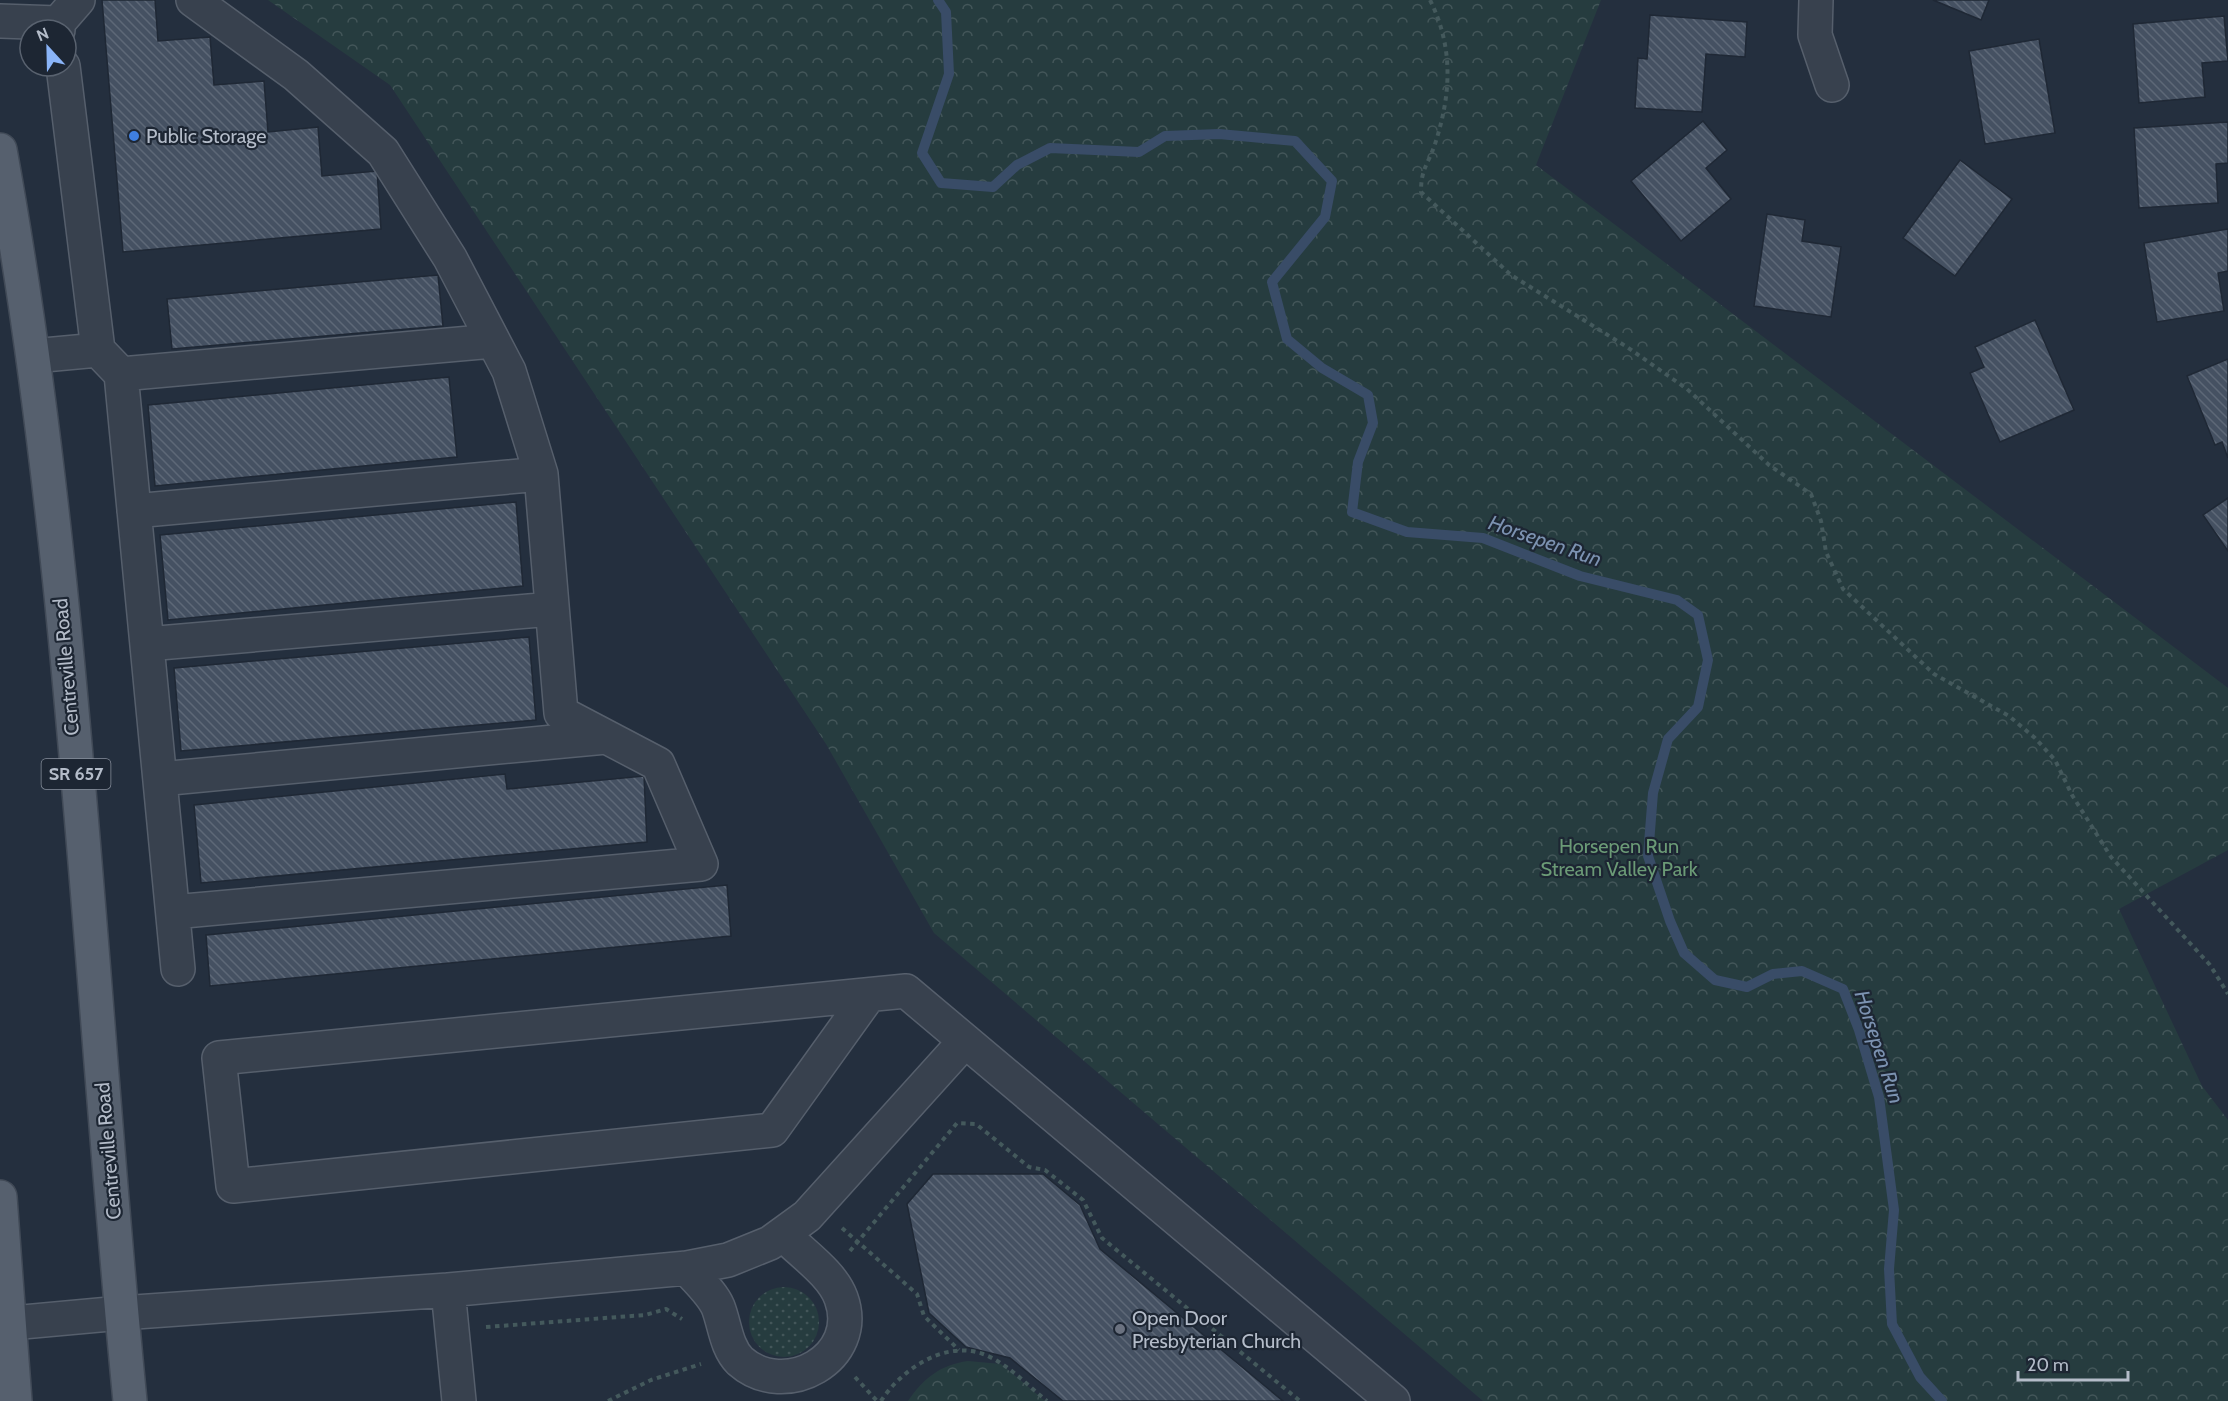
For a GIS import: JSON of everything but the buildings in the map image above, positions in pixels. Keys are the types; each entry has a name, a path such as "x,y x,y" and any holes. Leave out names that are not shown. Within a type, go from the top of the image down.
{"main road":[{"name":"Centreville Road","path":"0,150 22,274 33,356 62,618 130,1401"},
{"path":"0,1197 5,1324 15,1401"}],"street":[{"path":"173,912 700,864 658,764 561,713 541,474 509,371 450,258 383,152 296,75 193,0"},
{"path":"1816,0 1815,34 1832,85"},
{"path":"0,21 18,20"},
{"path":"64,78 98,350 121,374 178,969"},
{"path":"121,374 494,341"},
{"path":"33,356 98,350"},
{"path":"134,511 541,474"},
{"path":"147,645 552,609"},
{"path":"160,779 606,737"},
{"path":"869,995 772,1130 233,1186 219,1058 906,990 1393,1401"},
{"path":"5,1324 122,1313 448,1290 687,1268 728,1260 770,1243 807,1216 965,1041"},
{"path":"687,1268 717,1305 726,1336 739,1360 756,1373 773,1378 791,1379 810,1373 827,1361 841,1340 845,1320 842,1300 836,1288 783,1234"},
{"path":"448,1290 459,1401"}],"path":[{"path":"1430,0 1444,33 1449,74 1445,112 1434,148 1421,173 1421,192 1511,274 1627,347 1687,389 1768,465 1811,494 1821,521 1826,552 1843,589 1934,674 2009,716 2035,738 2055,760 2111,857 2143,895 2210,965 2226,985 2228,994"},
{"path":"846,1256 957,1124 976,1124 1029,1167 1045,1170 1083,1200 1102,1238 1300,1401"},
{"path":"858,1242 917,1294 924,1316 960,1351"},
{"path":"452,1329 645,1315 666,1309 689,1324"},
{"path":"851,1372 879,1401 909,1370 941,1354 960,1351 984,1354 1001,1363 1047,1401"},
{"path":"608,1401 651,1380 710,1361"}],"green space":[{"name":"Horsepen Run Stream Valley Park","path":"268,0 1601,0 1536,165 2228,688 2228,850 2119,909 2202,1086 2228,1120 2228,1401 1483,1401 934,933 826,744 390,85"},
{"path":"784,1287 803,1293 813,1303 819,1322 813,1341 803,1351 784,1357 765,1351 755,1341 749,1322 755,1303 765,1293"},
{"path":"968,1361 1001,1364 1045,1401 908,1401 927,1379 941,1369"}],"waterway":[{"name":"Horsepen Run","path":"938,0 946,12 949,74 922,153 941,183 993,187 1017,165 1050,148 1139,152 1165,136 1219,134 1295,141 1332,181 1325,217 1272,282 1287,339 1322,368 1368,395 1373,423 1358,462 1352,512 1407,532 1483,538 1580,576 1677,600 1698,615 1708,660 1698,707 1668,739 1653,793 1648,856 1670,921 1684,953 1715,980 1747,987 1773,974 1802,971 1843,989 1859,1030 1879,1097 1894,1210 1889,1269 1892,1324 1920,1377 1942,1401"}],"place":[{"name":"Public Storage","path":"134,136"},
{"name":"Open Door Presbyterian Church","path":"1120,1329"}]}
